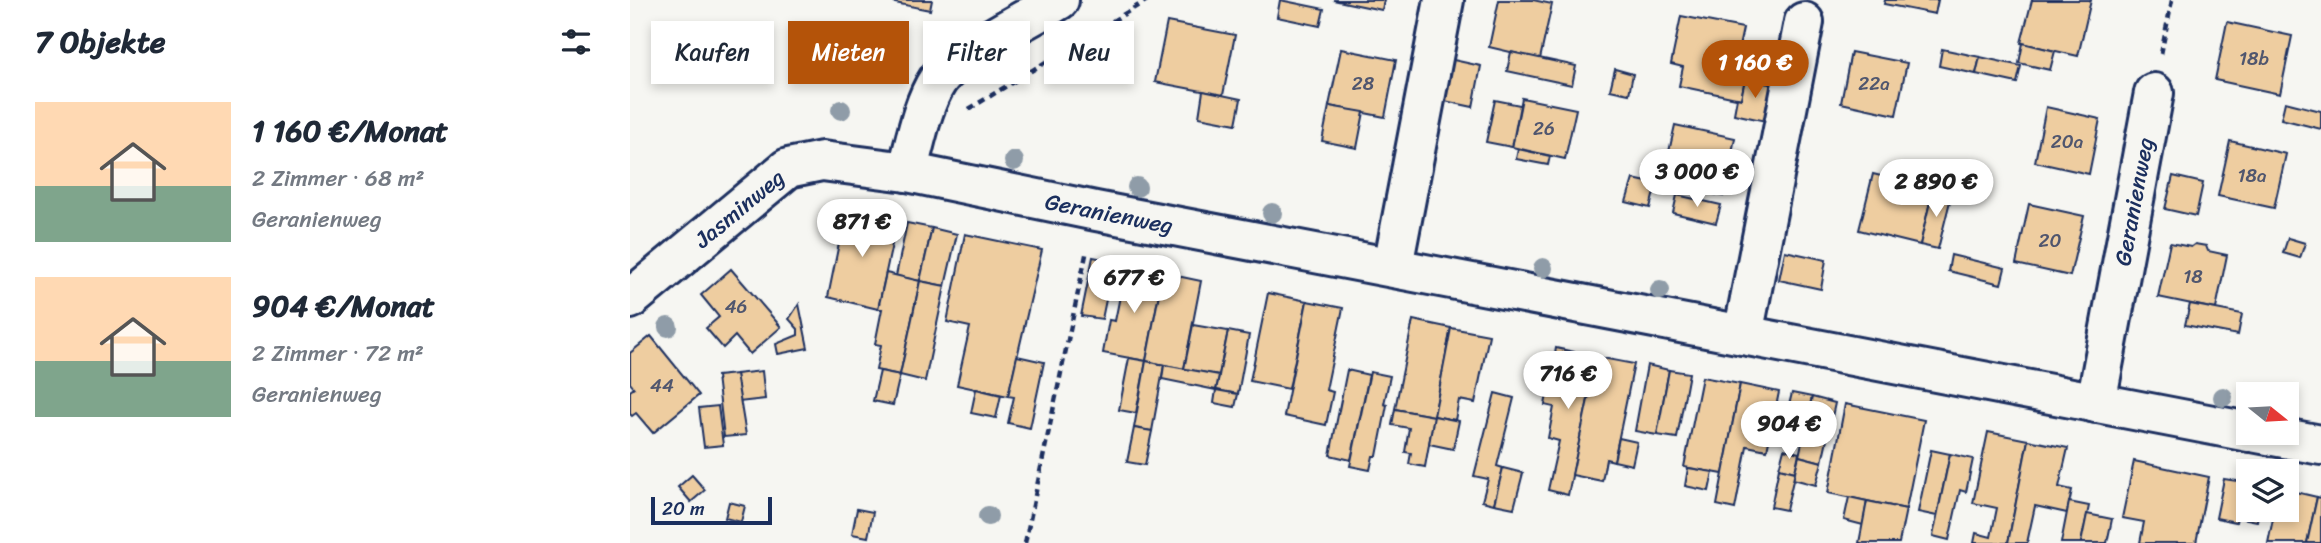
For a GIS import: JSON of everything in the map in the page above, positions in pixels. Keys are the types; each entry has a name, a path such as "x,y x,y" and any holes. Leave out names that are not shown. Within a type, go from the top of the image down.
{"street":[{"path":"907,172 923,115 939,80 961,58 1059,0"},
{"path":"1393,267 1444,0"},
{"path":"1743,335 1804,22"},
{"name":"Geranienweg","path":"2096,403 2154,93"},
{"name":"Jasminweg","path":"630,299 789,169 822,161 907,172"},
{"name":"Geranienweg","path":"907,172 1096,211 2236,429"},
{"name":"Geranienweg","path":"2300,441 2321,445"}],"path":[{"path":"958,116 1147,0"},
{"path":"2154,93 2172,0"},
{"path":"1025,543 1096,211"}],"building":[{"path":"896,0 932,0 930,10 895,3"},
{"path":"1280,0 1324,9 1320,26 1277,17"},
{"path":"1333,0 1384,0 1382,10"},
{"path":"1499,0 1533,0 1552,4 1540,59 1489,47"},
{"path":"1885,0 1938,0 1935,14 1884,4"},
{"path":"2032,0 2091,0 2078,56 2021,43"},
{"path":"1681,16 1743,28 1733,76 1745,79 1741,99 1679,86 1683,67 1671,64"},
{"path":"1167,22 1235,35 1223,95 1155,82"},
{"path":"2227,22 2292,36 2280,94 2215,80"},
{"path":"2023,43 2055,51 2050,70 2019,63"},
{"path":"1341,49 1396,60 1385,117 1329,106"},
{"path":"1942,49 1980,57 1976,74 1939,66"},
{"path":"1511,52 1576,66 1572,85 1507,71"},
{"path":"1851,52 1907,63 1896,115 1841,103"},
{"path":"1980,57 2021,66 2017,83 1976,74"},
{"path":"1449,59 1481,66 1473,107 1440,100"},
{"path":"1615,69 1633,74 1629,94 1610,90"},
{"path":"1745,79 1774,85 1766,121 1734,114 1737,98 1741,99"},
{"path":"1203,91 1241,99 1236,124 1199,117"},
{"path":"1522,98 1576,109 1565,159 1512,147"},
{"path":"1495,100 1520,105 1512,147 1486,142"},
{"path":"2285,102 2321,111 2321,129 2281,119"},
{"path":"1329,106 1364,112 1357,148 1322,141"},
{"path":"2046,107 2100,119 2089,174 2035,162"},
{"path":"1675,125 1735,138 1723,196 1662,183"},
{"path":"2230,141 2286,154 2274,208 2218,196"},
{"path":"1518,149 1550,156 1548,165 1516,159"},
{"path":"1873,174 1933,189 1920,245 1859,230"},
{"path":"2173,176 2203,183 2196,216 2165,209"},
{"path":"1633,179 1656,184 1650,208 1626,202"},
{"path":"1933,189 1952,193 1938,249 1920,245"},
{"path":"1677,195 1721,205 1716,223 1673,213"},
{"path":"2029,204 2084,216 2070,276 2016,264"},
{"path":"846,209 897,221 878,309 828,297"},
{"path":"907,223 932,228 920,281 896,276"},
{"path":"932,228 957,234 945,286 920,281"},
{"path":"965,234 1042,250 1008,396 957,385 970,327 947,322"},
{"path":"2288,238 2305,243 2300,258 2283,253"},
{"path":"2170,243 2191,247 2195,244 2206,246 2208,251 2227,255 2216,309 2158,297"},
{"path":"1785,251 1826,260 1821,289 1779,280"},
{"path":"1951,255 2005,268 2001,284 1948,271"},
{"path":"1093,257 1114,261 1102,319 1081,316"},
{"path":"1126,266 1163,273 1146,361 1103,353 1109,320 1115,321"},
{"path":"731,269 781,327 750,354 735,336 723,348 706,328 719,317 701,295"},
{"path":"886,273 920,281 900,375 876,370 881,345 875,344 882,309 878,309"},
{"path":"1163,273 1201,281 1184,369 1146,361"},
{"path":"920,281 945,286 925,381 900,375"},
{"path":"1268,293 1307,301 1289,389 1250,381"},
{"path":"1307,301 1343,308 1326,390 1333,392 1326,425 1284,416"},
{"path":"799,304 808,348 778,354 776,344 798,335 798,329 789,319"},
{"path":"2190,304 2242,314 2238,335 2185,325"},
{"path":"1413,320 1451,328 1434,416 1395,409"},
{"path":"1193,325 1228,331 1219,375 1184,369"},
{"path":"1451,328 1489,335 1475,403 1459,400 1455,420 1434,416"},
{"path":"1228,331 1249,335 1238,394 1216,390"},
{"path":"651,336 699,395 653,433 636,413 632,416 630,414 630,391 634,388 630,383 630,353"},
{"path":"1556,348 1597,357 1568,495 1548,490 1559,441 1548,438 1554,407 1545,405"},
{"path":"1017,356 1044,362 1030,428 1008,423 1014,397 1008,396"},
{"path":"1597,357 1634,364 1614,461 1606,459 1602,481 1572,475"},
{"path":"1129,358 1146,361 1136,413 1119,410"},
{"path":"1146,361 1164,365 1152,431 1134,428"},
{"path":"1164,365 1219,375 1216,390 1162,379"},
{"path":"1647,365 1669,370 1657,435 1635,431"},
{"path":"1347,370 1369,375 1351,460 1330,455"},
{"path":"1669,370 1689,373 1677,438 1657,435"},
{"path":"762,371 765,399 739,402 736,374"},
{"path":"880,371 900,375 893,405 873,401"},
{"path":"1370,372 1390,376 1377,456 1373,456 1370,470 1350,466"},
{"path":"736,374 746,435 724,437 717,376"},
{"path":"1702,377 1740,384 1723,474 1684,467"},
{"path":"1740,384 1779,392 1767,450 1747,446 1735,509 1717,505"},
{"path":"976,389 1001,395 996,418 971,413"},
{"path":"1216,390 1238,394 1235,407 1214,403"},
{"path":"1495,393 1514,398 1497,466 1503,468 1494,504 1482,501 1488,479 1474,476"},
{"path":"1792,393 1812,397 1803,434 1783,429"},
{"path":"1812,397 1835,403 1822,462 1799,456"},
{"path":"1845,404 1924,420 1906,509 1828,493"},
{"path":"718,406 723,445 704,447 699,408"},
{"path":"1395,409 1434,416 1425,467 1409,464 1411,453 1405,452 1409,428 1392,425"},
{"path":"1434,416 1459,421 1453,449 1429,444"},
{"path":"1134,428 1152,431 1145,465 1127,462"},
{"path":"1988,432 2028,440 2008,543 1974,543 1976,533 1991,537 1997,508 1973,503"},
{"path":"1619,438 1637,442 1632,465 1614,461"},
{"path":"2028,440 2068,448 2059,487 2072,490 2067,513 2035,506 2027,543 2008,543"},
{"path":"1784,449 1799,453 1795,472 1779,468"},
{"path":"1931,450 1950,454 1937,516 1918,512"},
{"path":"1950,454 1973,459 1966,492 1960,490 1949,540 1933,536"},
{"path":"1799,456 1822,462 1816,485 1793,479"},
{"path":"2134,461 2209,477 2196,543 2140,543 2144,522 2122,518"},
{"path":"1503,468 1523,473 1514,508 1494,504"},
{"path":"1688,468 1713,472 1709,491 1685,486"},
{"path":"1779,468 1795,472 1786,510 1771,507"},
{"path":"692,475 705,490 691,502 678,487"},
{"path":"2224,479 2236,481 2236,522 2216,518"},
{"path":"2299,493 2317,497 2307,543 2268,543 2272,522 2299,522"},
{"path":"1849,497 1867,501 1863,525 1844,520"},
{"path":"2317,497 2321,498 2321,543 2307,543"},
{"path":"1867,501 1906,509 1899,543 1859,543"},
{"path":"729,502 745,506 741,522 725,518"},
{"path":"2069,502 2089,506 2081,543 2061,543"},
{"path":"857,509 873,512 868,537 852,534"},
{"path":"2087,514 2112,519 2107,543 2081,543"}]}
